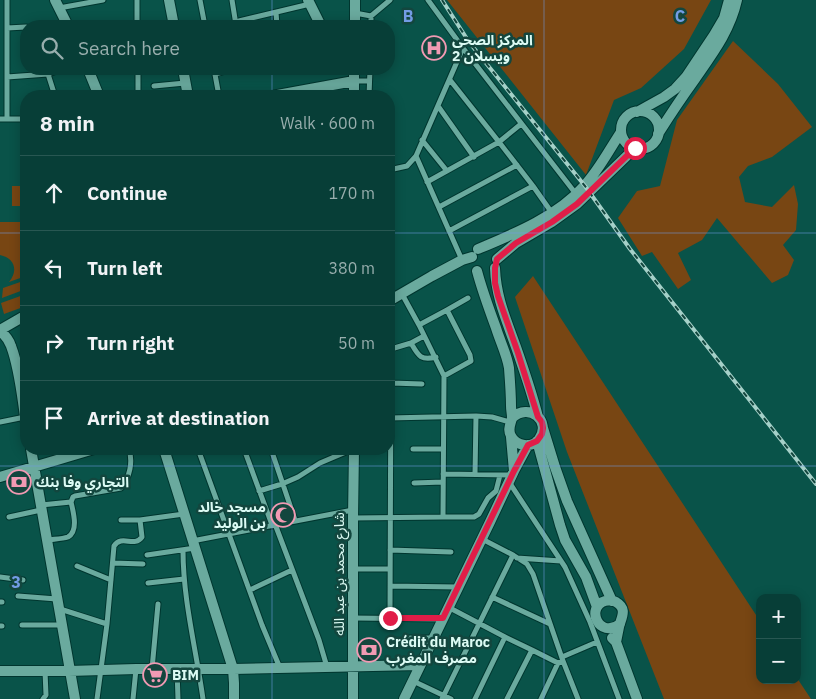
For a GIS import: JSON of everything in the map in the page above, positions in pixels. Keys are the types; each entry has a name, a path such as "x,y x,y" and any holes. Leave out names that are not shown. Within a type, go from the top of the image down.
{"street":[{"path":"7,0 7,119"},
{"path":"65,20 57,4 103,0"},
{"path":"137,0 137,20"},
{"path":"169,0 173,20"},
{"path":"200,0 204,20"},
{"path":"232,0 235,20"},
{"path":"355,20 356,0"},
{"path":"371,20 371,16 390,0"},
{"path":"428,0 576,194"},
{"path":"729,0 724,18 686,77 664,97 626,116 621,126 621,132 625,142 630,146 642,149 656,140 673,110 722,41 730,24 737,0"},
{"path":"243,20 309,2 318,20"},
{"path":"276,12 277,20"},
{"path":"355,13 371,16"},
{"path":"7,28 20,27"},
{"path":"395,169 407,166 416,156 463,48"},
{"path":"7,77 34,75"},
{"path":"48,75 53,90"},
{"path":"90,75 97,90"},
{"path":"138,75 138,90"},
{"path":"184,75 187,90"},
{"path":"215,75 218,90"},
{"path":"295,90 354,75 370,81"},
{"path":"354,75 354,90"},
{"path":"369,90 370,75"},
{"path":"450,80 552,213"},
{"path":"154,86 185,82"},
{"path":"438,106 474,157"},
{"path":"636,112 642,112 653,117 658,128 658,134"},
{"path":"0,119 20,119"},
{"path":"427,182 499,142 522,124"},
{"path":"395,297 451,266 472,261 501,239 552,213 576,194 595,172 621,132"},
{"path":"422,140 447,171"},
{"path":"416,156 449,231 481,273 485,273 490,272 516,243 552,222 577,204 635,148"},
{"path":"439,207 517,165"},
{"path":"449,231 533,186"},
{"path":"472,261 486,248 496,255 495,283 498,296 538,417"},
{"path":"404,699 482,539 509,476 511,437 509,427 511,420 508,366 472,261"},
{"path":"402,293 444,376 443,517"},
{"path":"419,324 468,298"},
{"path":"444,376 472,360 447,310"},
{"path":"20,318 0,330 11,345 20,384"},
{"path":"395,348 411,343 424,336"},
{"path":"411,343 423,358 436,357"},
{"path":"395,383 422,384"},
{"path":"511,420 520,412 524,412 534,414 542,422 555,467 568,501 612,600 619,604 622,610 623,615 616,642"},
{"path":"395,418 476,416 511,420"},
{"path":"475,474 476,416"},
{"path":"0,422 20,420"},
{"path":"148,555 183,550 229,533 294,520 353,514 390,518 474,517 479,514 488,498 509,476 532,443 542,434 543,428"},
{"path":"511,437 518,444 532,443"},
{"path":"532,443 560,525 586,577 597,607"},
{"path":"413,449 443,449"},
{"path":"32,455 75,699"},
{"path":"0,478 66,455"},
{"path":"47,540 69,536 74,531 72,499 75,496 121,488 131,464 131,455"},
{"path":"166,455 233,669 234,699"},
{"path":"200,455 262,625 280,668"},
{"path":"246,455 328,667"},
{"path":"272,455 294,520"},
{"path":"259,491 298,477 320,463 339,455"},
{"name":"شارع محمد بن عبد الله","path":"354,455 354,699"},
{"path":"390,455 390,618"},
{"path":"443,474 509,476"},
{"path":"509,476 574,584 619,699"},
{"path":"414,483 443,482"},
{"path":"9,517 72,502"},
{"path":"122,520 140,520 184,514"},
{"path":"96,699 107,624 114,546 115,542 118,541 138,541 141,539 140,520"},
{"path":"482,539 526,564 533,574 561,661 578,699"},
{"path":"183,550 187,605 203,699"},
{"path":"390,550 451,552"},
{"path":"515,557 561,561"},
{"path":"443,697 492,597 515,557"},
{"path":"112,563 143,564"},
{"path":"78,566 111,580"},
{"path":"353,569 390,569"},
{"path":"250,590 292,570"},
{"path":"0,577 23,580"},
{"path":"148,583 184,579"},
{"path":"390,586 458,587"},
{"path":"18,596 58,604 107,624"},
{"path":"492,597 550,624"},
{"path":"612,600 604,601 597,607 595,612 596,619 616,642 637,699"},
{"path":"152,669 158,604"},
{"path":"448,607 532,650 561,661"},
{"path":"353,618 443,618"},
{"path":"605,628 616,627 620,624"},
{"path":"22,625 62,625"},
{"path":"475,699 505,637"},
{"path":"409,638 433,638"},
{"path":"541,699 561,661 597,642"},
{"path":"507,699 532,650"},
{"path":"0,671 420,665"},
{"path":"133,699 136,669"},
{"path":"177,669 178,699"},
{"path":"45,671 44,697 51,699"},
{"path":"413,680 443,697 451,699"}],"shaded area":[{"path":"447,0 711,0 684,49 641,88 614,100 586,175"},
{"path":"733,41 778,84 812,127 772,157 748,166 739,177 745,202 772,207 794,185 798,204 796,230 783,245 794,260 788,275 772,283 717,218 702,240 678,253 691,280 678,289 652,252 642,256 618,218 637,191 660,186 677,120"},
{"path":"12,186 20,186 20,206 12,206"},
{"path":"0,222 20,222 20,278 9,282 14,273 12,262 0,255"},
{"path":"533,276 756,615 756,684 801,684 811,699 664,699 567,452 515,297"},
{"path":"20,282 20,291 2,298 3,288"},
{"path":"20,296 20,308 4,314 1,303"}],"railway":[{"path":"442,0 469,42 585,186 630,249 816,484"}],"place":[{"name":"المركز الصحي ويسلان 2","path":"434,48"},
{"name":"التجاري وفا بنك","path":"19,482"},
{"name":"مسجد خالد بن الوليد","path":"283,515"},
{"name":"Crédit du Maroc مصرف المغرب","path":"369,650"},
{"name":"BIM","path":"155,675"}],"route":[{"path":"390,618 443,618 514,471 528,445 537,441 542,434 542,422 538,417 532,394 498,296 495,283 497,259 516,243 552,222 577,204 635,148"}]}
